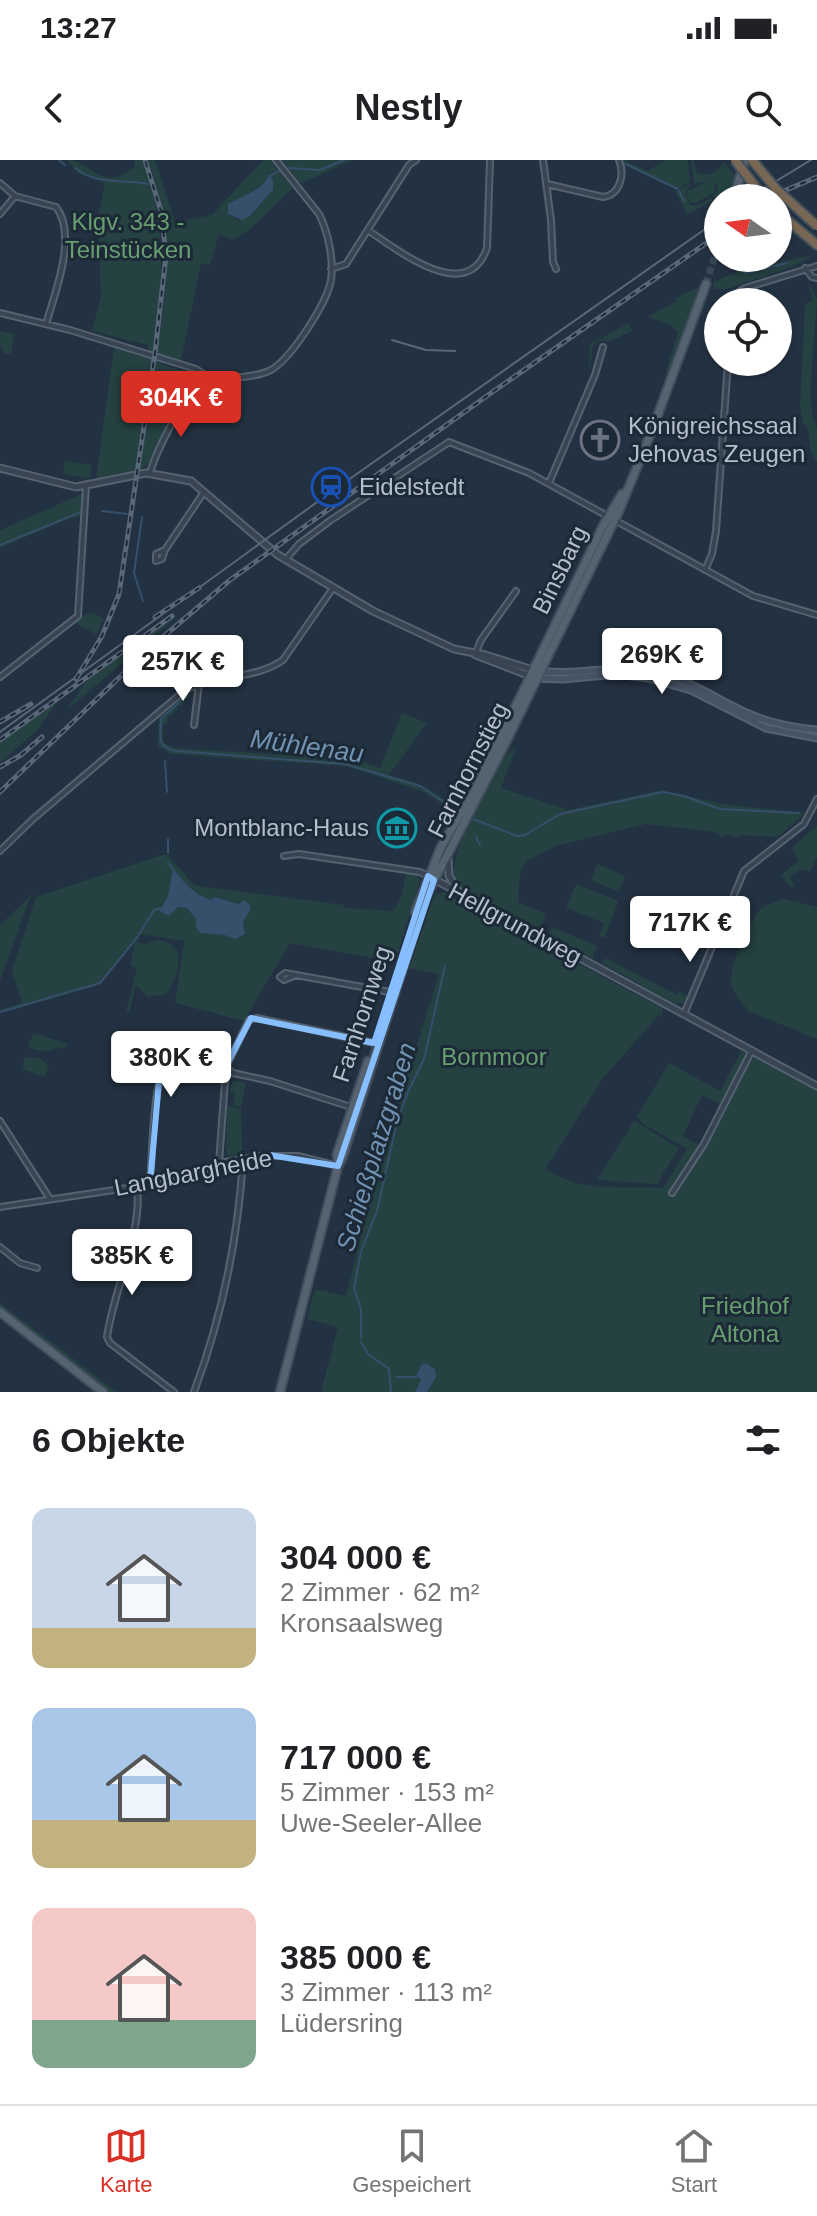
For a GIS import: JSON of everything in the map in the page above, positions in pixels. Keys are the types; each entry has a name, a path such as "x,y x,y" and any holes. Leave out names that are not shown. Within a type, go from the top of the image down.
{"highway":[{"path":"735,160 753,184"},
{"path":"752,160 790,203 817,226"},
{"path":"792,224 817,245"}],"main road":[{"path":"738,184 745,160"},
{"name":"Binsbarg","path":"535,674 630,483 665,399 706,284"},
{"name":"Binsbarg","path":"535,674 548,657 611,518"},
{"path":"548,657 558,673"},
{"path":"535,674 623,668 656,672 693,685 756,717 779,725 817,730"},
{"path":"535,674 563,679 616,674 648,678 691,690 766,728 817,738"},
{"name":"Farnhornstieg","path":"431,878 448,853 535,674"},
{"name":"Farnhornstieg","path":"431,878 441,847 476,788 535,674"},
{"name":"Farnhornweg","path":"338,1166 337,1154 431,878"},
{"name":"Farnhornweg","path":"283,1391 338,1166 431,878"},
{"path":"0,1312 103,1392"}],"street":[{"path":"150,473 188,397 208,383 256,376 285,360 300,340 330,286 326,232 319,214 276,160"},
{"path":"331,269 346,264 409,165 416,160"},
{"path":"369,231 428,268 453,274 471,270 479,264 487,248 490,160"},
{"path":"543,160 556,269"},
{"path":"547,184 603,197 611,196 617,191 622,173 619,160"},
{"path":"0,183 15,196 56,207 62,218 65,237 62,265 46,324"},
{"path":"0,214 15,196"},
{"path":"745,288 815,266"},
{"path":"805,268 812,277 817,278"},
{"path":"0,313 196,369 205,375 208,383"},
{"path":"549,483 595,375 603,347"},
{"path":"705,570 716,531 727,376"},
{"path":"286,560 299,544 331,520 444,444 455,443 549,483 764,600 817,615"},
{"path":"0,468 76,487 150,473 191,481 286,560 333,588 422,635 535,674"},
{"path":"0,677 78,616 86,486"},
{"path":"165,550 204,492"},
{"path":"0,851 33,819 184,691 199,684 278,663 293,647 333,588"},
{"path":"475,655 481,640 516,591"},
{"path":"194,725 199,684"},
{"path":"684,1014 744,871 804,824 817,799"},
{"path":"448,853 449,876 462,894"},
{"name":"Hellgrundweg","path":"284,856 299,854 420,872 817,1086"},
{"path":"296,975 390,992"},
{"path":"219,1163 226,1067 251,1018 374,1043"},
{"path":"150,1184 159,1081 169,1052 177,1042 191,1042 233,1073 270,1081 353,1108"},
{"path":"672,1193 699,1152 752,1050"},
{"path":"0,1121 50,1199"},
{"name":"Langbargheide","path":"0,1207 150,1184 219,1163 269,1155 288,1155 338,1166"},
{"path":"194,1392 217,1321 231,1263 243,1159"},
{"path":"137,1186 138,1203 107,1337 110,1343 174,1392"},
{"path":"0,1247 13,1259 37,1268"}],"highlighted area":[{"path":"428,876 434,880 338,1166 269,1155 150,1184 159,1081 169,1052 177,1042 191,1042 226,1066 251,1018 374,1043 420,897"}],"green space":[{"name":"Klgv. 343 - Teinstücken","path":"67,160 113,178 134,167 135,160 142,160 157,207 160,231 161,280 154,353 148,350 148,345 92,331 101,297 98,218 105,183 79,174"},
{"path":"148,160 155,160 175,222 212,215 263,160 270,160 293,188 249,230 234,240 219,234 210,265 201,263 181,361 157,354 167,256 157,186","holes":["267,178 273,190 250,216 238,220 228,214 230,203 256,190"]},
{"path":"282,160 352,160 301,184"},
{"path":"623,160 648,171 665,160 688,160 690,181 677,190 624,165"},
{"path":"691,160 697,173 709,174 724,162 736,177 734,184 716,184 715,181 715,184 704,184 704,198 695,203 687,197 688,191 710,180 694,184"},
{"path":"691,184 685,194 690,205 704,202 704,206 687,214 675,191"},
{"path":"814,255 792,267 792,259"},
{"path":"738,272 777,272 730,288 713,288 713,282"},
{"path":"808,281 817,300 810,392 817,429 817,462 811,452 800,405 805,304 813,300"},
{"path":"700,287 670,373 666,371 678,332 668,324 648,317 676,301 675,298"},
{"path":"629,323 632,331 611,341 599,341 593,346 589,374 590,344"},
{"path":"0,331 14,334 11,354 4,353 0,345"},
{"path":"114,348 152,359 136,470 96,478"},
{"path":"156,361 193,374 194,383 150,462 140,470"},
{"path":"65,461 92,465 89,479 63,474"},
{"path":"82,494 82,516 0,548 0,531"},
{"path":"91,613 104,618 97,635 76,623 82,616"},
{"path":"177,616 66,711 87,680"},
{"path":"186,694 192,694 182,707 177,708 179,710 169,715 167,724 163,725 163,743 176,748 297,756 310,742 380,768 402,713 427,723 389,775 420,784 458,807 455,812 424,792 346,766 171,754 158,746 159,717"},
{"path":"58,701 37,730 0,763 0,743"},
{"path":"515,747 501,788 568,810 662,790 722,804 805,813 778,837 739,835 738,838 728,834 722,837 715,832 646,824 555,846 526,862 520,873 518,902 546,914 540,929 461,888 453,878 465,831 505,756"},
{"path":"817,826 817,857 811,871 800,870 790,877 795,886 792,888 781,875 799,860 791,848"},
{"path":"162,855 168,855 192,883 199,886 344,905 344,908 393,911 400,900 406,873 417,875 420,880 395,962 290,943 244,1021 175,1003 184,941 138,934 136,936 140,937 136,942 164,941 178,952 176,975 164,995 147,996 136,985 129,1013 126,1012 137,968 130,966 135,942 100,985 0,1013 0,1010 22,1003 12,971 36,897","holes":["173,869 195,891 211,900 216,897 238,904 244,900 250,905 243,922 245,934 237,939 200,933 196,927 197,919 187,908 178,906 169,915 159,908 168,896"]},
{"path":"597,864 625,876 619,892 591,880"},
{"path":"576,884 618,903 604,938 599,936 604,923 566,908"},
{"path":"444,892 663,1009 662,1016 659,1015 603,1078 546,1168 558,1176 572,1182 602,1187 663,1188 687,1149 642,1123 637,1116 669,1063 720,1091 741,1052 817,1090 817,1392 427,1392 434,1380 435,1369 431,1365 421,1365 416,1375 421,1381 415,1392 321,1392 338,1327 307,1319 315,1289 346,1296 379,1165 439,974 409,968 435,894","holes":["702,1095 725,1106 704,1148 683,1136"]},
{"path":"31,895 0,981 0,925"},
{"path":"784,899 817,907 817,1039 750,1012 732,986 734,964 752,921 764,906"},
{"path":"552,927 597,946 592,959 549,935"},
{"path":"605,958 677,995 679,991 688,997 683,1003 675,1004 602,963"},
{"path":"33,1033 68,1044 65,1048 36,1050 28,1047"},
{"path":"25,1057 39,1058 49,1066 45,1077 22,1069"},
{"path":"232,1080 246,1083 241,1107 233,1105 235,1093 230,1091"},
{"path":"227,1106 241,1109 242,1154 230,1156 226,1153"},
{"path":"634,1121 679,1148 657,1184 597,1180"},
{"path":"0,1303 117,1392 108,1392 0,1309"}],"water":[{"path":"269,175 273,180 273,190 250,216 242,220 228,214 228,204 257,189"},
{"path":"173,868 189,887 211,900 215,897 238,904 244,900 250,905 243,922 245,934 236,939 200,933 196,919 187,908 178,907 169,916 159,911 168,896"},
{"path":"426,1363 435,1369 436,1377 427,1392 415,1392 421,1380 416,1376 421,1365"}],"waterway":[{"path":"59,160 65,165"},
{"path":"289,168 320,170 344,160"},
{"path":"626,164 678,189"},
{"path":"75,168 101,179 148,184"},
{"path":"270,176 279,171"},
{"path":"679,191 684,201"},
{"path":"745,273 749,272"},
{"name":"Mühlenau","path":"102,511 127,514"},
{"name":"Mühlenau","path":"0,545 81,512"},
{"name":"Mühlenau","path":"142,517 134,573 143,601"},
{"name":"Mühlenau","path":"187,695 161,719 161,740 169,749 345,764 420,786 455,809"},
{"path":"165,761 167,792"},
{"name":"Mühlenau","path":"473,819 517,836 525,835 560,814 663,792 720,809 799,813"},
{"path":"476,837 480,845"},
{"path":"168,839 168,853"},
{"path":"168,863 173,869"},
{"path":"0,1012 100,983 136,939 154,910 161,908"},
{"name":"Schießplatzgraben","path":"361,1338 361,1309 354,1289 361,1251 377,1211 397,1122 424,1059 445,966"},
{"name":"Schießplatzgraben","path":"361,1342 368,1354 389,1369 391,1392"},
{"path":"397,1377 416,1377"}],"tunnel":[{"path":"706,284 710,272"}],"tram line":[{"path":"771,184 811,160"},
{"path":"0,732 331,492 704,230"},
{"path":"392,340 426,350 455,351"}],"railway":[{"path":"76,679 102,636 119,594 155,353 166,255 161,211 145,160"},
{"path":"792,188 817,177"},
{"path":"0,792 150,648 230,580 704,245"},
{"path":"155,617 199,588"},
{"path":"0,740 172,616"},
{"path":"0,722 31,704"},
{"path":"0,767 21,755 42,737"}],"place":[{"name":"Königreichssaal Jehovas Zeugen","path":"600,440"},
{"name":"Eidelstedt","path":"331,487"},
{"name":"Montblanc-Haus","path":"397,828"}],"park label":[{"name":"Bornmoor","path":"494,1057"},
{"name":"Friedhof Altona","path":"745,1320"}]}
